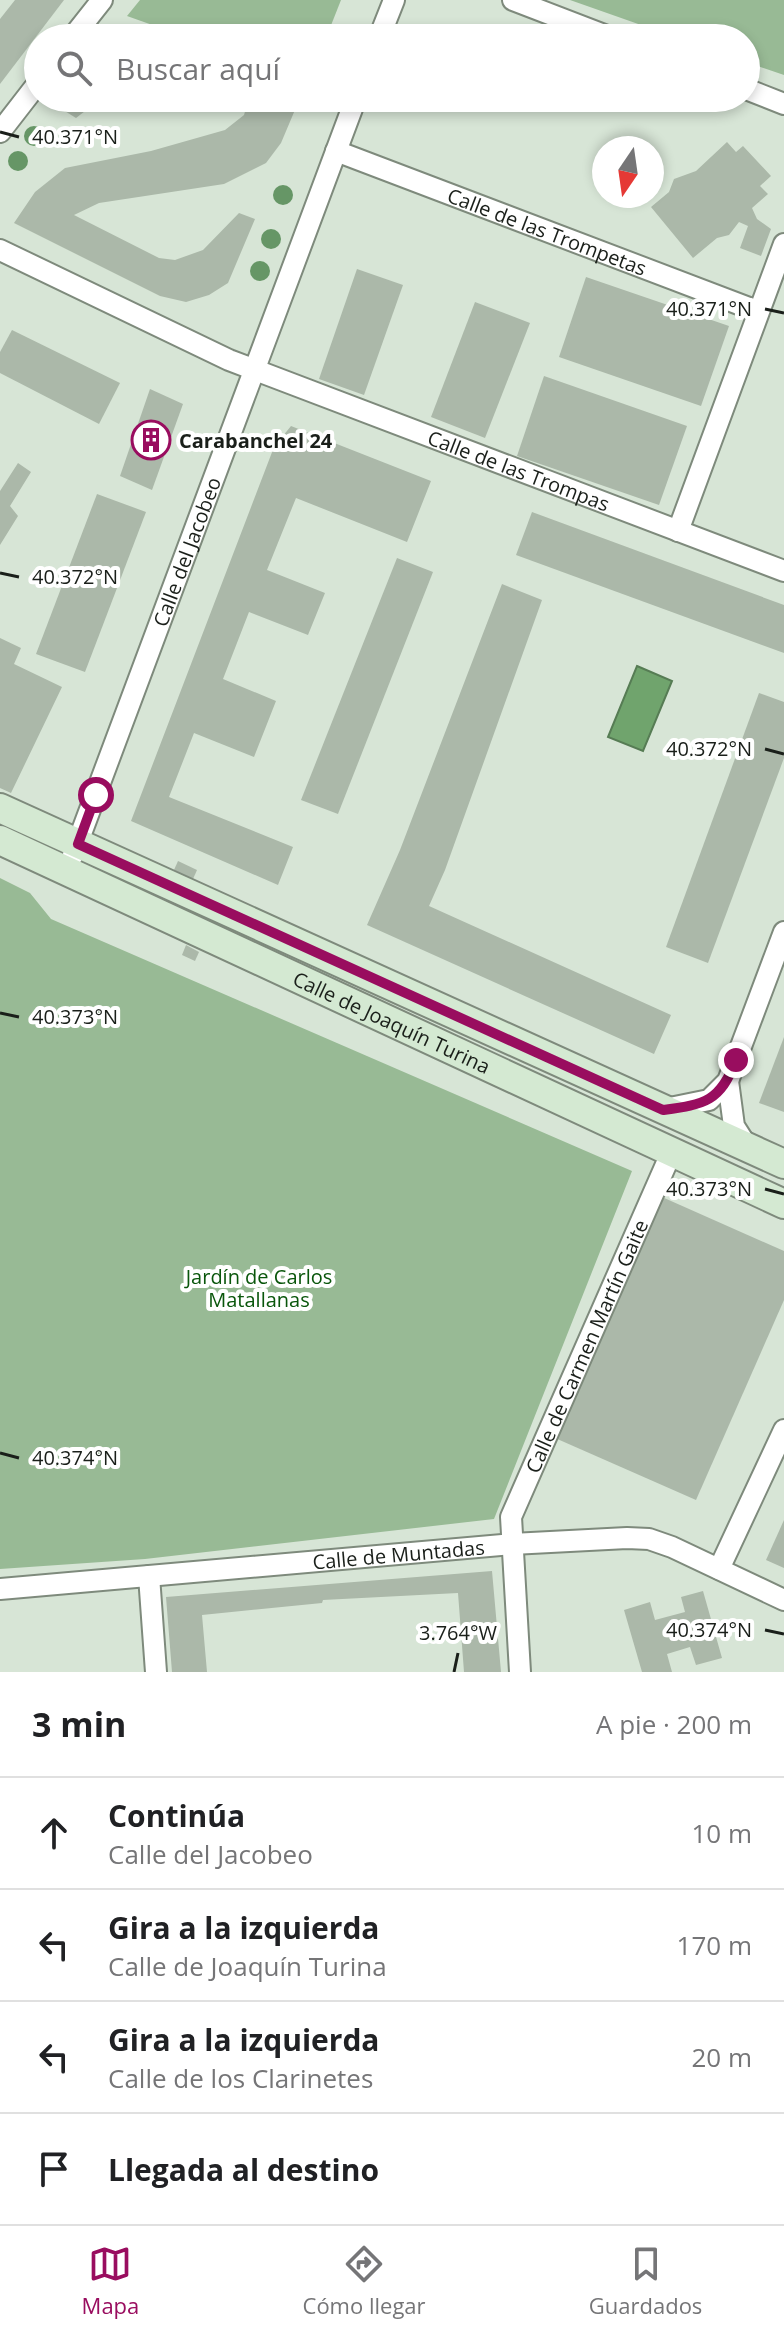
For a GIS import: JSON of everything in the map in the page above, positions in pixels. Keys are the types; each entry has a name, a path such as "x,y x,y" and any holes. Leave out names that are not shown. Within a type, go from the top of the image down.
{"main road":[{"name":"Calle de Joaquín Turina","path":"0,808 784,1164"},
{"name":"Calle de Joaquín Turina","path":"0,840 784,1204"}],"street":[{"path":"83,24 102,0"},
{"path":"385,24 394,0"},
{"path":"513,0 576,24"},
{"path":"760,95 784,104"},
{"path":"0,132 24,101"},
{"name":"Calle del Jacobeo","path":"66,870 351,112"},
{"name":"Calle de las Trompetas","path":"336,151 757,311"},
{"path":"678,531 784,244"},
{"name":"Calle de las Trompas","path":"0,250 196,346 784,571"},
{"path":"663,1110 709,1100 728,1081 784,932"},
{"path":"728,1081 734,1126 749,1149"},
{"name":"Calle de Carmen Martín Gaite","path":"520,1672 511,1517 672,1151"},
{"path":"719,1569 784,1430"},
{"name":"Calle de Muntadas","path":"0,1589 512,1544 649,1539 784,1600"},
{"path":"149,1576 156,1672"}],"green space":[{"path":"140,0 341,0 332,24 150,24 127,16"},
{"path":"570,0 784,0 784,75 760,67 760,24 638,24"},
{"name":"Jardín de Carlos Matallanas","path":"0,878 30,893 51,919 632,1171 494,1519 145,1559 0,1569"}],"shaded area":[{"path":"637,666 672,681 643,751 608,737"}],"building":[{"path":"15,0 64,0 46,24 24,24 24,52 0,84 0,19"},
{"path":"66,112 84,112 76,118"},
{"path":"245,112 294,112 281,143 266,163 224,184 99,203 74,215 159,258 175,260 203,250 239,213 255,219 228,283 209,295 186,302 160,296 14,223 35,192 65,168 151,151 225,130"},
{"path":"727,142 736,152 743,146 771,176 760,186 768,194 752,208 757,219 771,229 761,256 740,248 748,226 739,222 729,235 717,238 693,258 652,208 664,208 664,196 674,179 696,171"},
{"path":"357,269 403,285 364,395 319,379"},
{"path":"586,277 729,326 701,406 559,357"},
{"path":"475,302 530,323 485,438 431,417"},
{"path":"12,330 120,383 99,424 0,373 0,352"},
{"path":"544,376 687,426 659,505 517,456"},
{"name":"Carabanchel 24","path":"150,389 183,404 152,490 120,476"},
{"path":"291,426 431,481 407,542 296,498 267,570 325,593 308,635 249,612 223,679 276,701 254,757 194,733 169,797 293,847 278,885 131,821 274,447"},
{"path":"18,463 31,472 10,506 18,516 0,545 0,491"},
{"path":"97,494 146,512 85,672 36,654"},
{"path":"532,512 784,605 784,653 516,555"},
{"path":"397,558 433,572 338,814 301,800"},
{"path":"502,584 542,600 445,870 429,906 671,1015 654,1054 367,925 400,850"},
{"path":"0,638 21,648 14,664 62,687 11,793 0,788"},
{"path":"759,693 784,702 784,758 708,963 666,947"},
{"path":"178,861 197,870 193,879 174,870"},
{"path":"186,945 199,952 195,961 182,955"},
{"path":"784,1037 784,1112 759,1103"},
{"path":"662,1197 784,1251 784,1300 696,1500 555,1438"},
{"path":"784,1520 784,1568 766,1560"},
{"path":"492,1571 501,1672 464,1672 458,1593 323,1600 322,1603 202,1615 207,1672 172,1672 166,1597"},
{"path":"703,1591 722,1658 696,1665 690,1647 667,1654 672,1672 642,1672 624,1610 650,1602 655,1620 685,1612 681,1597"}],"place":[{"name":"Carabanchel 24","path":"151,440"}],"route":[{"path":"96,795 78,844 128,864 663,1110 698,1105 718,1094 728,1081 736,1060"}]}
